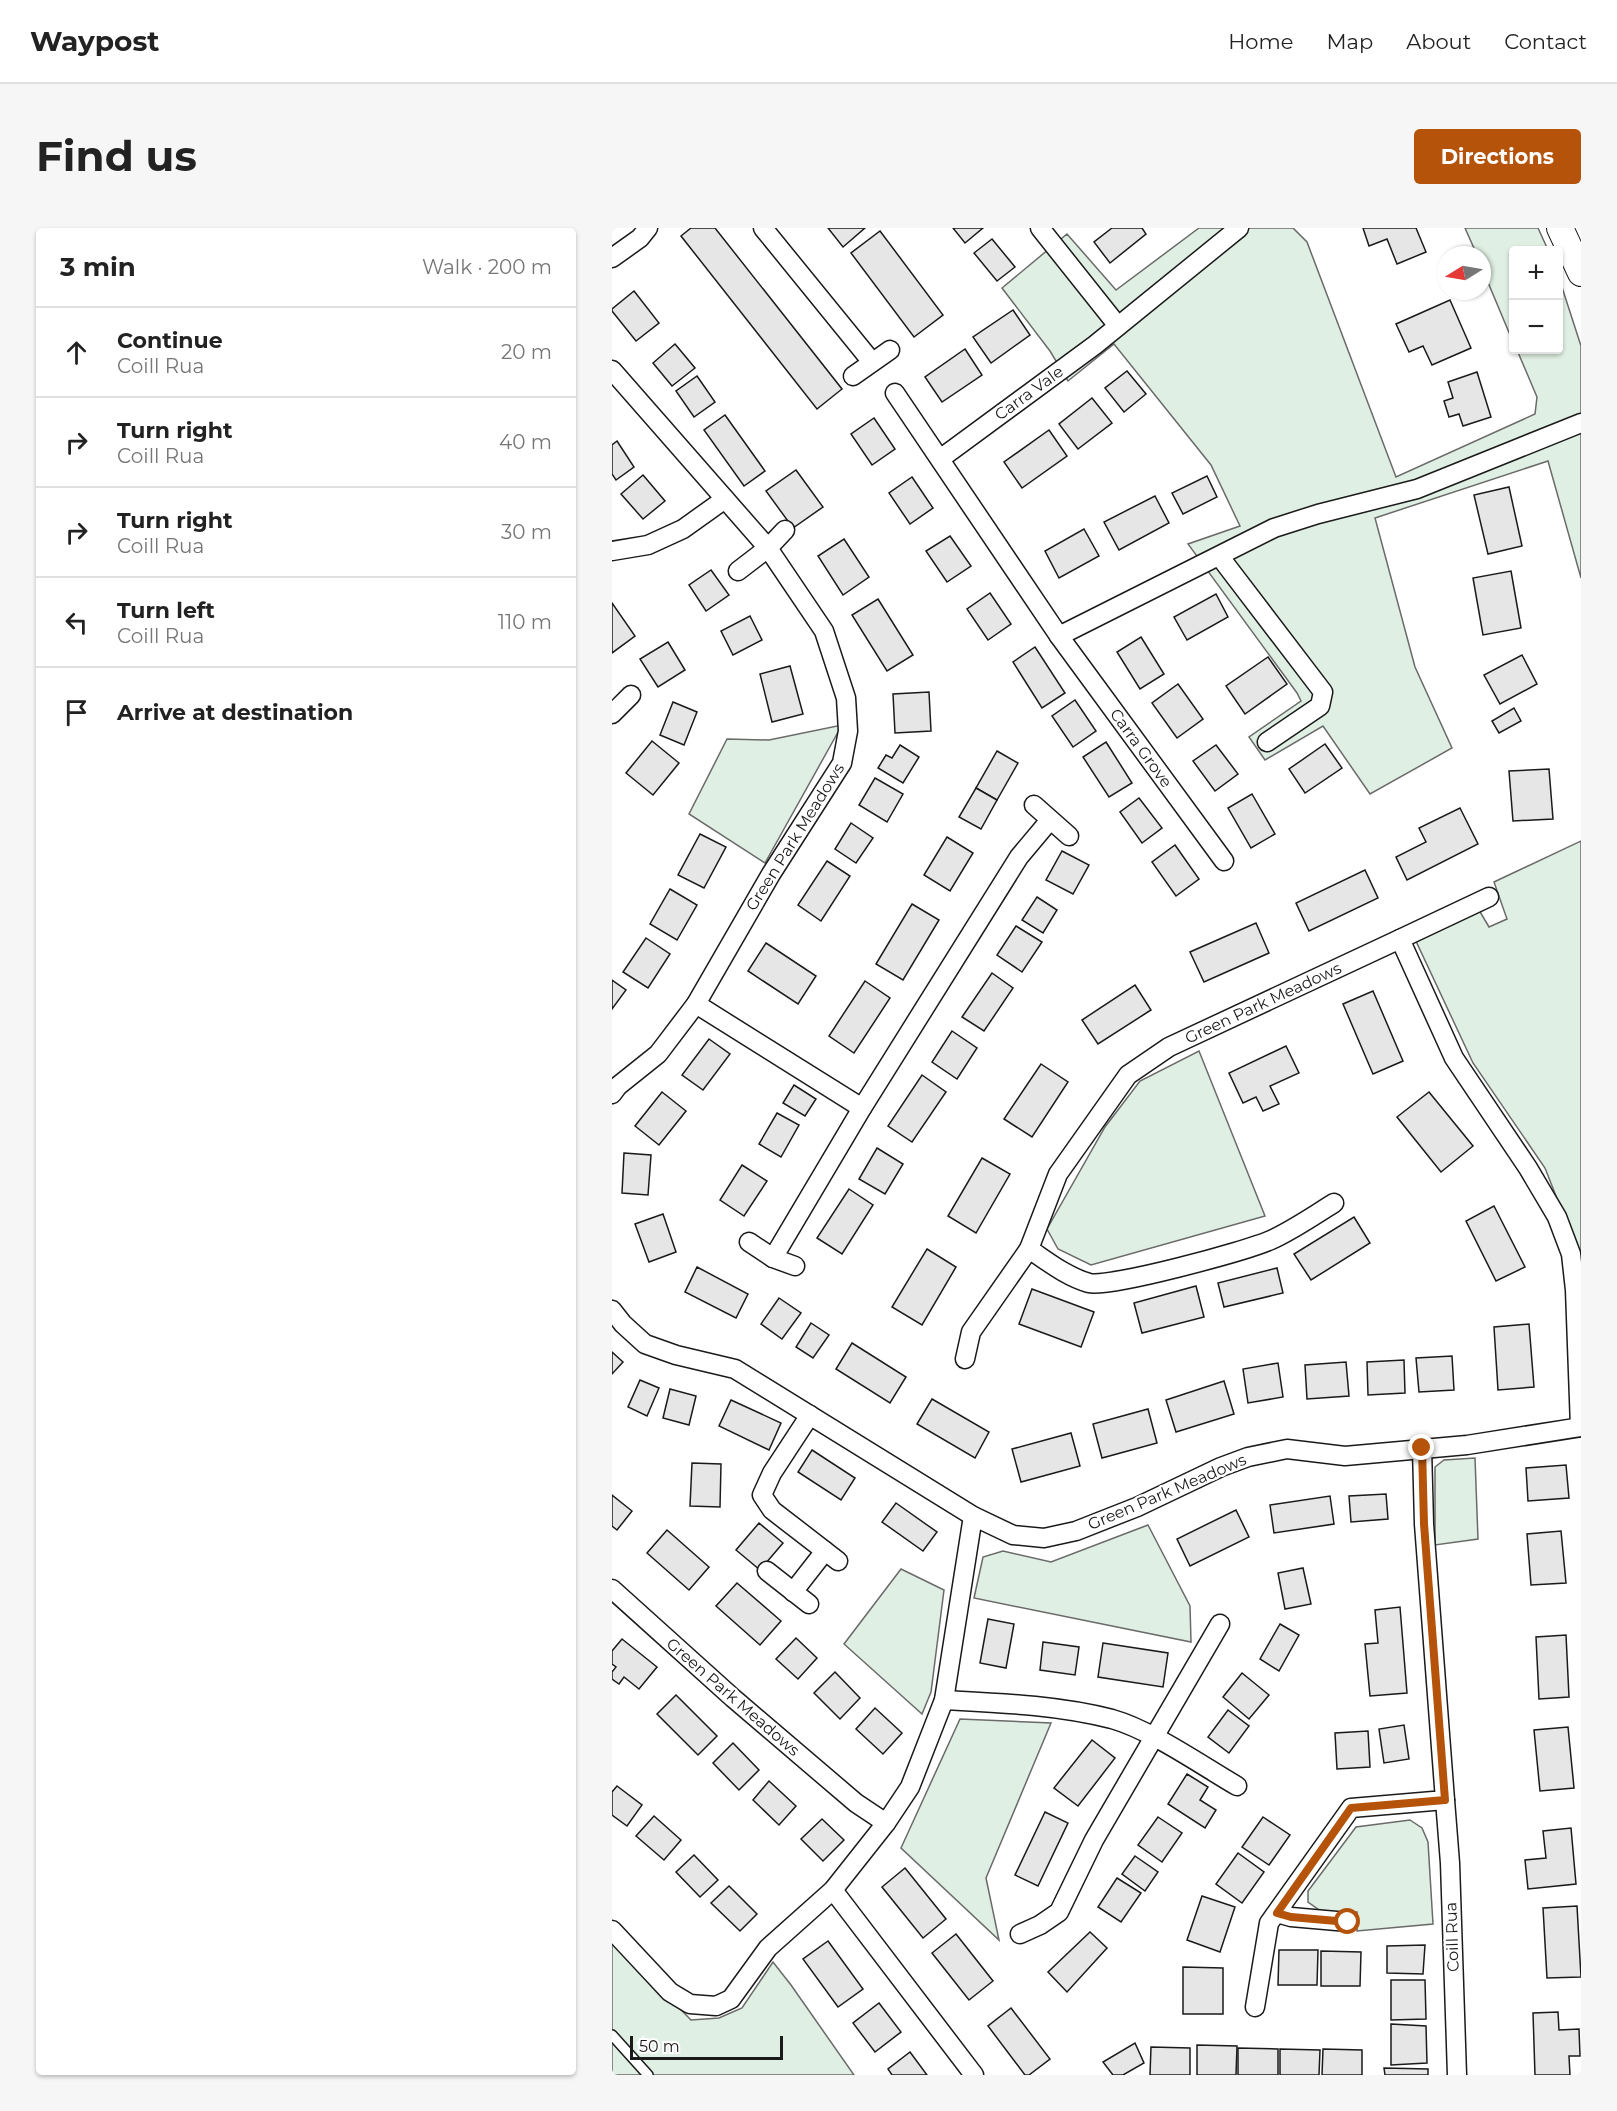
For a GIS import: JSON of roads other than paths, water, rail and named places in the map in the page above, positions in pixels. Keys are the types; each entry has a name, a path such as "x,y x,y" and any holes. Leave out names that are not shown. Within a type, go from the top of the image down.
{"main road":[{"path":"1560,228 1581,273"}],"street":[{"path":"612,258 640,238 648,228"},
{"path":"763,228 872,362"},
{"path":"1040,228 1118,326"},
{"name":"Carra Vale","path":"940,459 1118,326 1239,228"},
{"path":"853,376 890,350"},
{"name":"Green Park Meadows","path":"612,370 768,548 824,632 846,698 848,731 842,763 771,874 696,1004 658,1053 618,1086 612,1094"},
{"path":"895,393 1059,636 1274,528 1318,514 1417,489 1581,423"},
{"path":"612,551 648,545 683,529 725,499"},
{"path":"738,571 768,548 785,530"},
{"path":"1220,557 1323,692 1320,706 1267,742"},
{"name":"Carra Grove","path":"1059,636 1224,861"},
{"path":"612,713 631,695"},
{"path":"1034,805 1069,836"},
{"path":"773,1257 862,1108 1019,857 1050,820"},
{"path":"1400,939 1489,897"},
{"name":"Green Park Meadows","path":"612,1310 645,1344 676,1355 735,1369 973,1516 1013,1535 1044,1538 1076,1531 1137,1507 1221,1467 1248,1457 1287,1449 1345,1456 1467,1445 1580,1427 1575,1290 1571,1254 1557,1217 1528,1168 1454,1058 1400,939 1169,1047 1128,1076 1058,1174 1029,1249 971,1332 965,1359"},
{"path":"696,1004 862,1108"},
{"path":"1029,1249 1064,1272 1090,1283 1121,1281 1269,1240 1334,1203"},
{"path":"749,1242 773,1257 795,1266"},
{"path":"793,1592 831,1556 772,1510 762,1495 772,1473 810,1415"},
{"name":"Coill Rua","path":"1422,1448 1424,1524 1450,1863 1457,2075"},
{"path":"612,1930 670,1992 690,2004 716,2006 731,1999 768,1948 833,1890 886,1823 910,1787 944,1700 973,1516"},
{"path":"767,1571 809,1604"},
{"name":"Green Park Meadows","path":"612,1589 733,1698 856,1803 886,1823"},
{"path":"1020,1934 1040,1925 1059,1912 1094,1840 1220,1624"},
{"path":"944,1700 1030,1705 1113,1720 1154,1738 1237,1786"},
{"path":"1255,2007 1269,1923 1351,1808 1445,1800"},
{"path":"833,1890 974,2075"},
{"path":"1277,1913 1291,1917 1348,1922"}],"lane":[{"path":"612,2036 648,2075"}]}
